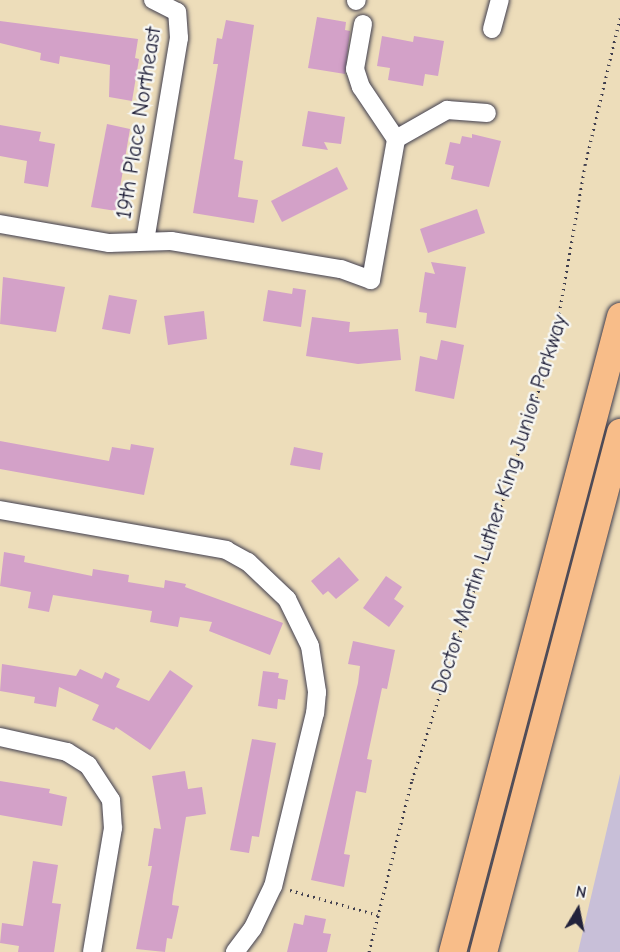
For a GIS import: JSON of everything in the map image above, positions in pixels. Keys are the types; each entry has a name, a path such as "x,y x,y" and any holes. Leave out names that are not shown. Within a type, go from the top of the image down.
{"highway":[{"path":"452,952 620,316"},
{"path":"483,952 620,432"}],"street":[{"name":"19th Place Northeast","path":"145,242 179,38 177,12 153,0"},
{"path":"492,29 500,0"},
{"path":"0,224 109,243 171,241 341,269 371,280 396,139 361,87 355,69 363,24"},
{"path":"396,139 447,110 487,113"},
{"path":"0,510 226,550 248,562 287,599 310,646 317,692 311,733 273,886 253,928 235,952"},
{"path":"0,737 67,752 99,779 111,800 113,828 92,952"}],"path":[{"name":"Doctor Martin Luther King Junior Parkway","path":"369,952 412,780 554,343 585,165 620,18"},
{"path":"273,886 379,916"}],"shaded area":[{"path":"620,774 620,952 578,952"}],"building":[{"path":"317,17 346,22 345,30 350,31 345,74 308,68"},
{"path":"226,20 254,25 234,159 243,161 238,197 258,200 254,223 193,213 218,64 213,64 217,38 222,39"},
{"path":"0,21 138,39 135,58 139,59 132,101 109,97 110,65 60,56 59,64 40,60 41,53 0,43"},
{"path":"382,36 413,42 414,36 444,41 438,76 425,74 423,86 388,80 390,68 377,66"},
{"path":"308,111 345,117 341,144 324,142 328,150 302,146"},
{"path":"107,124 130,129 116,211 91,207"},
{"path":"0,125 41,132 39,141 55,144 48,187 24,183 27,161 0,156"},
{"path":"472,134 501,141 489,187 451,179 454,166 445,164 450,142 460,144 462,136 472,138"},
{"path":"337,167 348,189 282,222 271,201"},
{"path":"477,209 485,233 428,253 420,229"},
{"path":"431,262 466,267 456,328 426,323 427,313 419,312 425,272 435,274"},
{"path":"3,277 65,287 56,332 0,324"},
{"path":"293,288 306,290 301,327 263,321 268,290 292,294"},
{"path":"109,295 137,300 130,334 102,329"},
{"path":"204,311 207,339 168,345 164,316"},
{"path":"312,317 350,322 349,332 398,329 401,360 358,364 306,356"},
{"path":"441,340 464,345 454,399 415,391 420,356 437,360"},
{"path":"0,441 109,461 112,447 130,450 131,444 154,448 144,495 0,469"},
{"path":"294,447 323,453 320,470 290,465"},
{"path":"4,552 25,556 24,562 92,576 93,569 129,575 128,582 164,588 165,580 186,584 185,587 283,623 270,655 209,631 212,622 180,617 178,627 150,622 152,611 53,595 49,612 28,608 31,592 0,586"},
{"path":"339,557 359,580 336,599 328,591 323,595 311,581"},
{"path":"386,576 402,587 394,599 404,606 389,627 363,608"},
{"path":"353,641 395,650 387,689 382,688 367,759 372,760 366,793 356,791 344,854 350,855 344,887 311,880 358,683 360,666 348,664"},
{"path":"2,664 76,676 80,669 102,679 105,672 120,679 116,687 149,701 170,670 193,686 150,750 116,727 114,730 92,720 99,705 59,687 56,707 34,703 35,697 0,691"},
{"path":"263,671 279,673 278,678 288,680 285,700 278,699 277,709 258,706"},
{"path":"252,739 276,743 259,837 252,836 249,853 230,850"},
{"path":"185,771 188,789 202,787 206,814 186,817 173,895 172,905 179,906 172,939 167,938 165,952 136,949 152,866 148,866 154,828 161,829 152,776"},
{"path":"0,781 50,789 49,793 67,797 62,826 0,815"},
{"path":"33,861 58,865 52,903 61,904 54,952 18,952 19,946 0,943 2,923 23,926"},
{"path":"305,915 326,919 323,933 331,934 327,952 287,952 294,923 303,925"}]}
